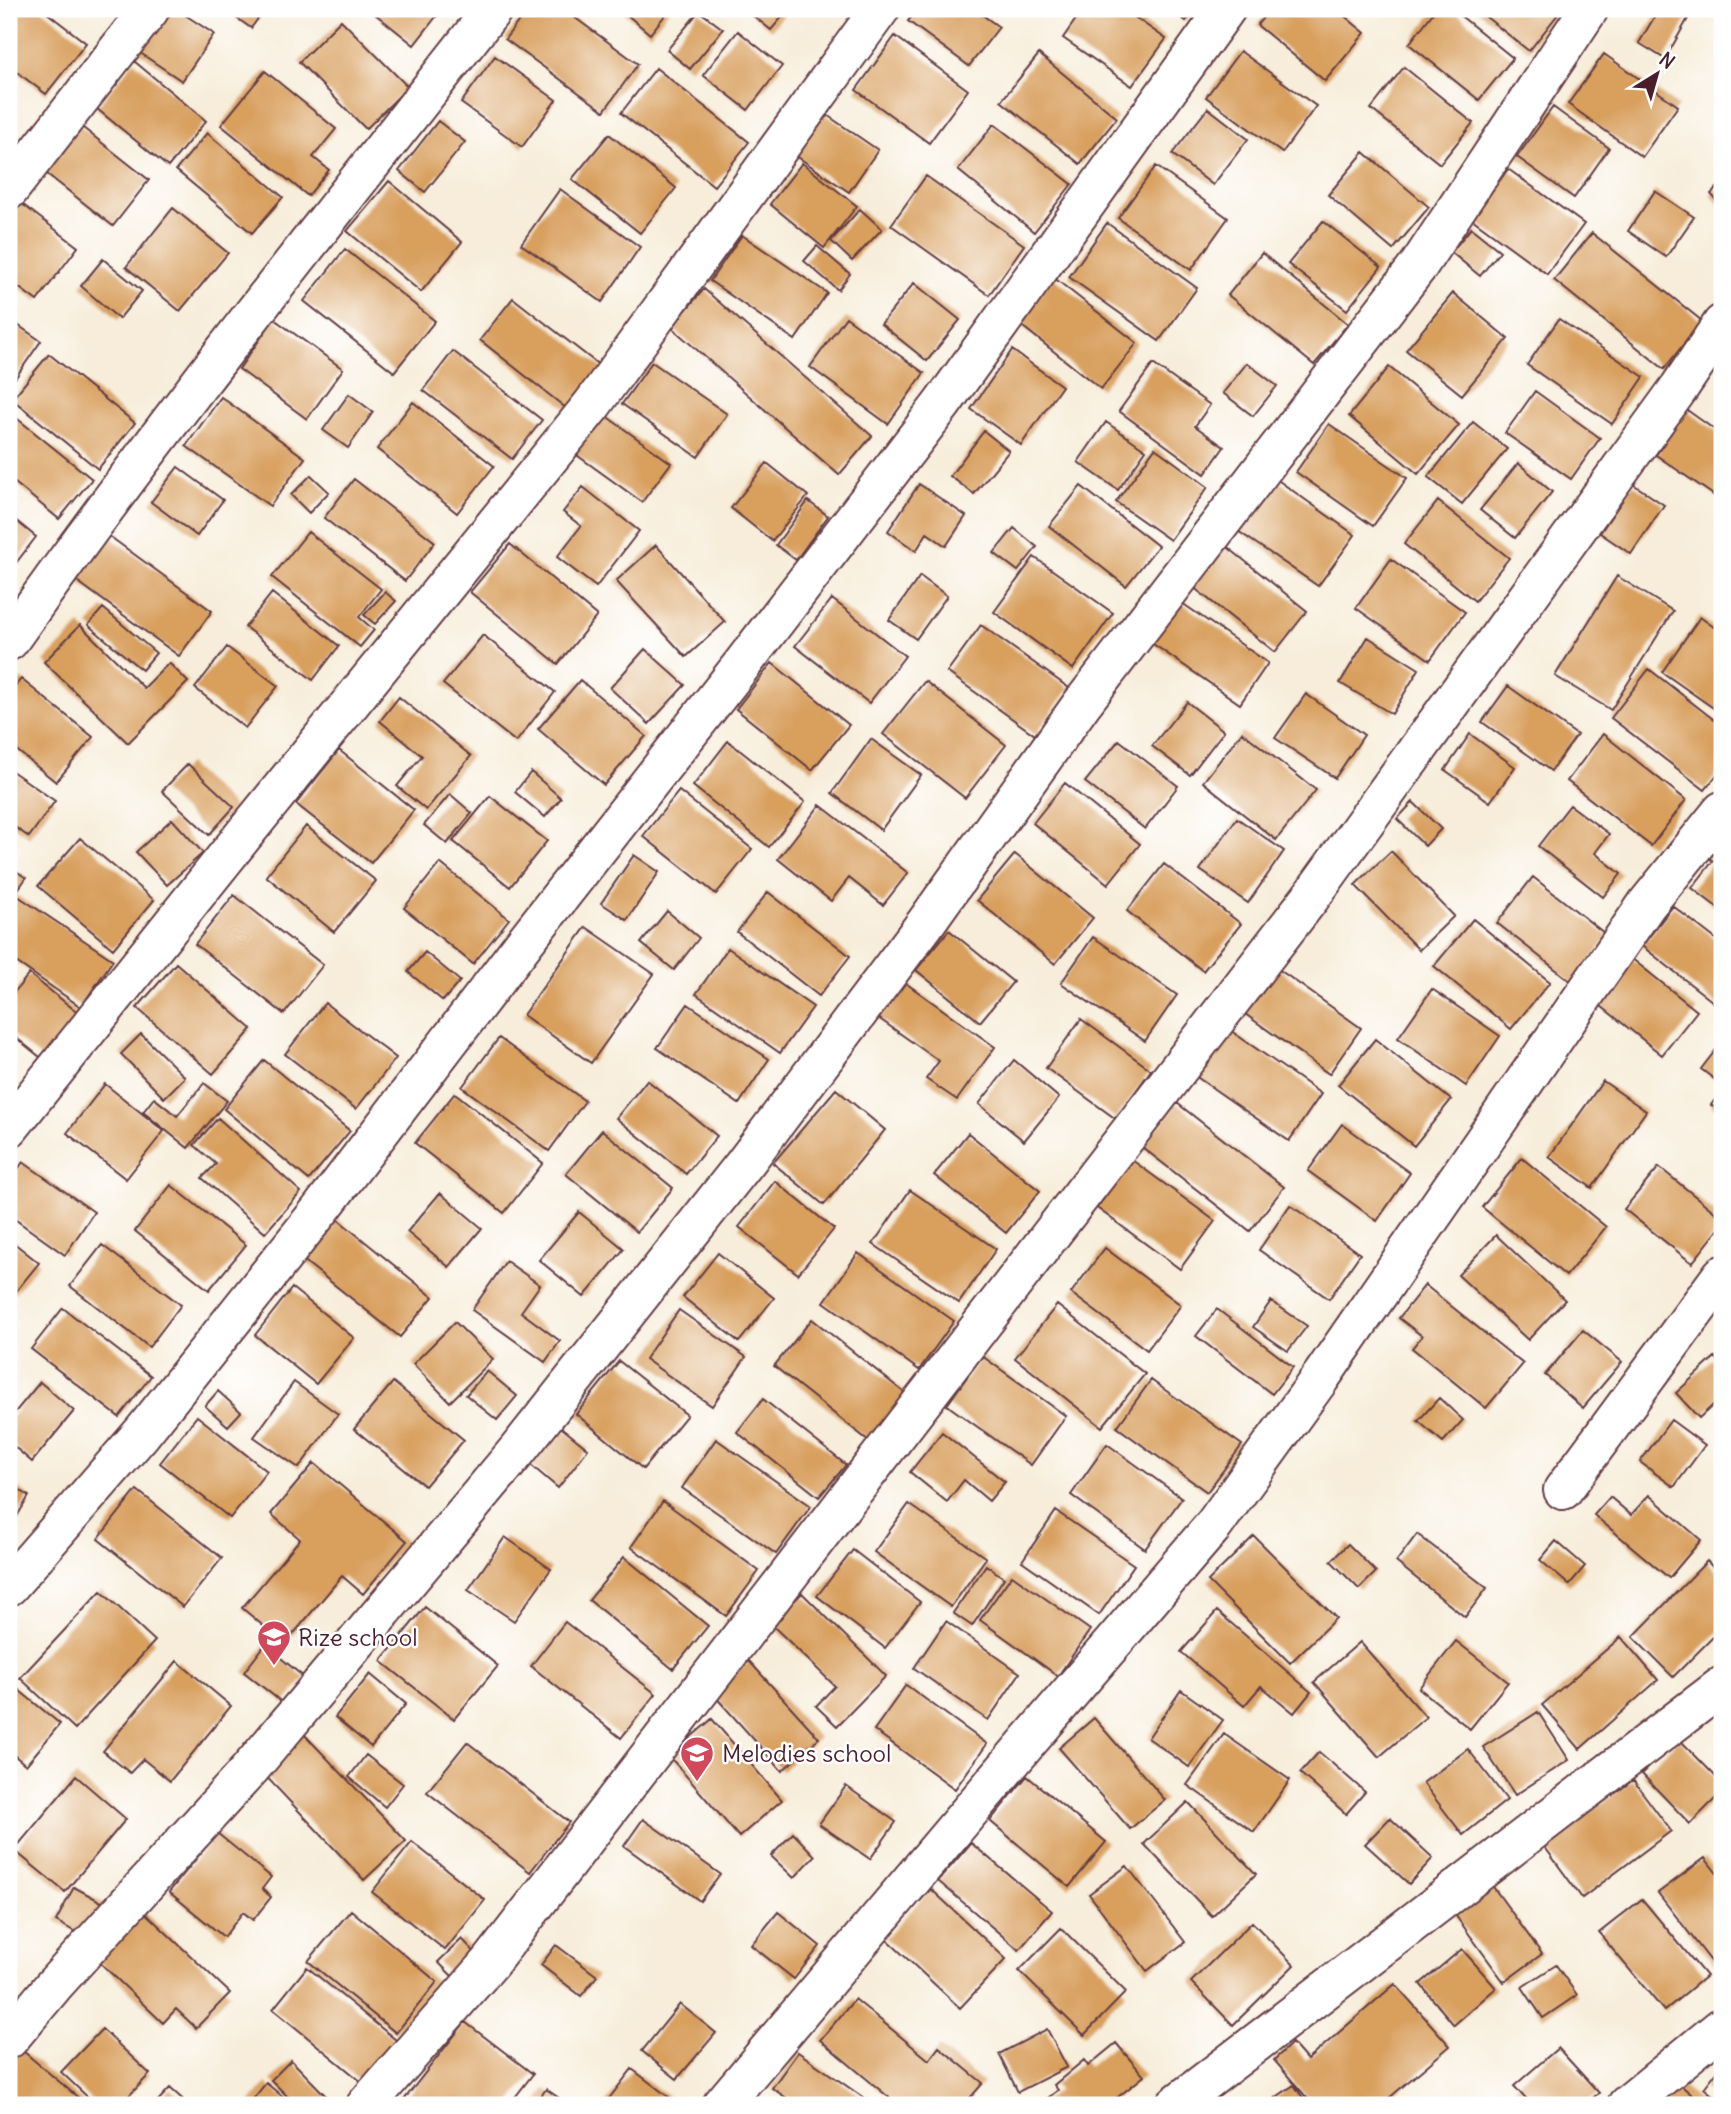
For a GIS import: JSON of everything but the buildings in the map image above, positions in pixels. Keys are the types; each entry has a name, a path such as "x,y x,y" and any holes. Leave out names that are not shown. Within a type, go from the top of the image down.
{"street":[{"path":"9,190 150,9"},
{"path":"9,641 66,559 493,9"},
{"path":"9,1128 592,405 880,9"},
{"path":"9,1587 142,1433 313,1220 750,655 942,404 1226,9"},
{"path":"9,2039 54,1985 268,1748 517,1451 745,1163 925,924 1081,705 1419,265 1589,9"},
{"path":"366,2105 490,1964 1310,898 1663,411 1722,324"},
{"path":"722,2105 1214,1525 1321,1377 1647,904 1722,811"},
{"path":"1563,1490 1722,1275"},
{"path":"1175,2105 1722,1686"},
{"path":"1627,2105 1722,2027"}],"place":[{"name":"Rize school","path":"274,1667"},
{"name":"Melodies school","path":"697,1783"}]}
